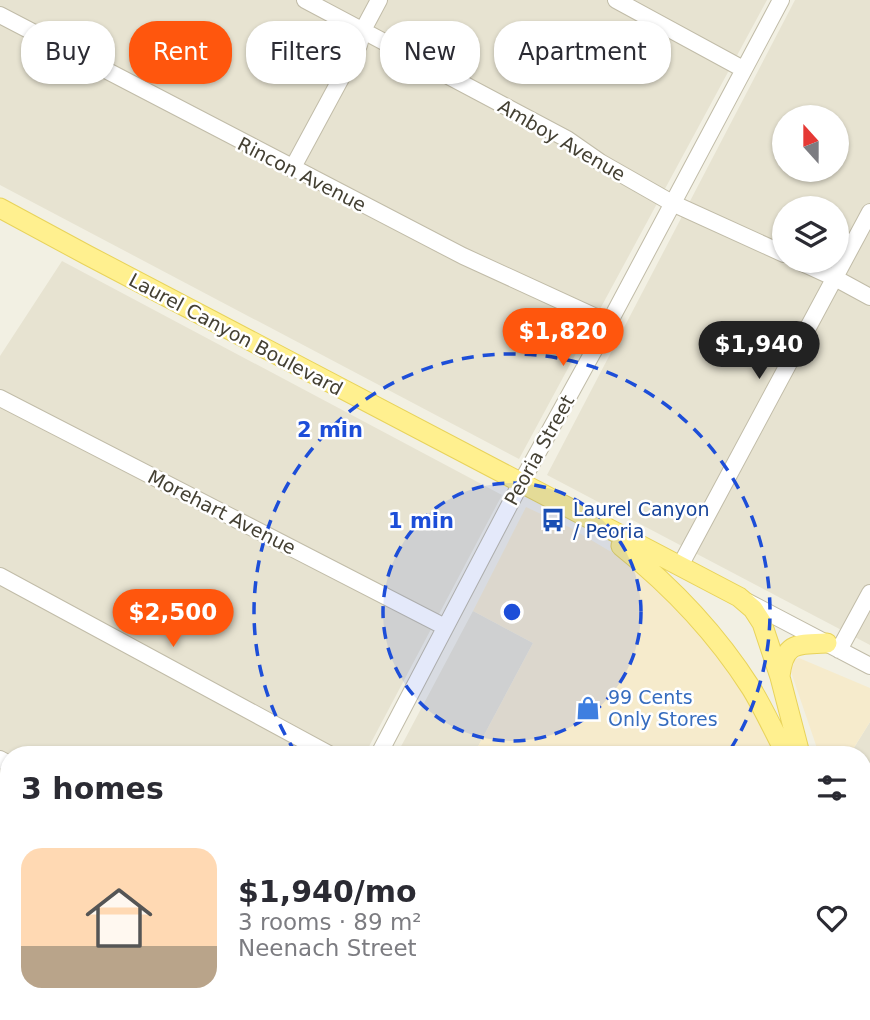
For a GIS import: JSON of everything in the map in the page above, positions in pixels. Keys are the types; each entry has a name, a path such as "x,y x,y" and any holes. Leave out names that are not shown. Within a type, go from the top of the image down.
{"main road":[{"name":"Laurel Canyon Boulevard","path":"0,208 739,597 753,609 762,623 780,677 798,746"},
{"name":"Laurel Canyon Boulevard","path":"584,517 644,565 719,641 752,690 782,746"},
{"path":"780,677 782,658 794,647 833,646"}],"street":[{"name":"Amboy Avenue","path":"305,0 346,21"},
{"path":"366,24 379,0"},
{"path":"616,0 743,69"},
{"name":"Peoria Street","path":"383,746 780,0"},
{"name":"Rincon Avenue","path":"0,15 463,256 609,323"},
{"name":"Amboy Avenue","path":"366,32 567,139 600,162 672,203 772,249"},
{"path":"292,169 338,84"},
{"path":"680,566 870,212"},
{"path":"824,273 870,298"},
{"name":"Morehart Avenue","path":"0,398 445,627"},
{"path":"0,576 315,746"},
{"path":"833,646 870,593"},
{"path":"739,597 870,666"}],"shaded area":[{"path":"0,0 767,0 519,459 0,185"},
{"path":"795,0 870,0 870,645 547,475"},
{"path":"62,261 502,495 369,746 0,746 0,356"},
{"path":"526,507 569,527 630,563 690,621 738,684 771,746 478,746 533,643 473,611"},
{"path":"473,611 533,643 478,746 401,746"},
{"path":"799,658 870,688 870,722 855,746 816,746 789,666"},
{"path":"870,722 870,746 855,746"}],"place":[{"name":"Laurel Canyon / Peoria","path":"553,520"},
{"name":"99 Cents Only Stores","path":"588,708"}]}
